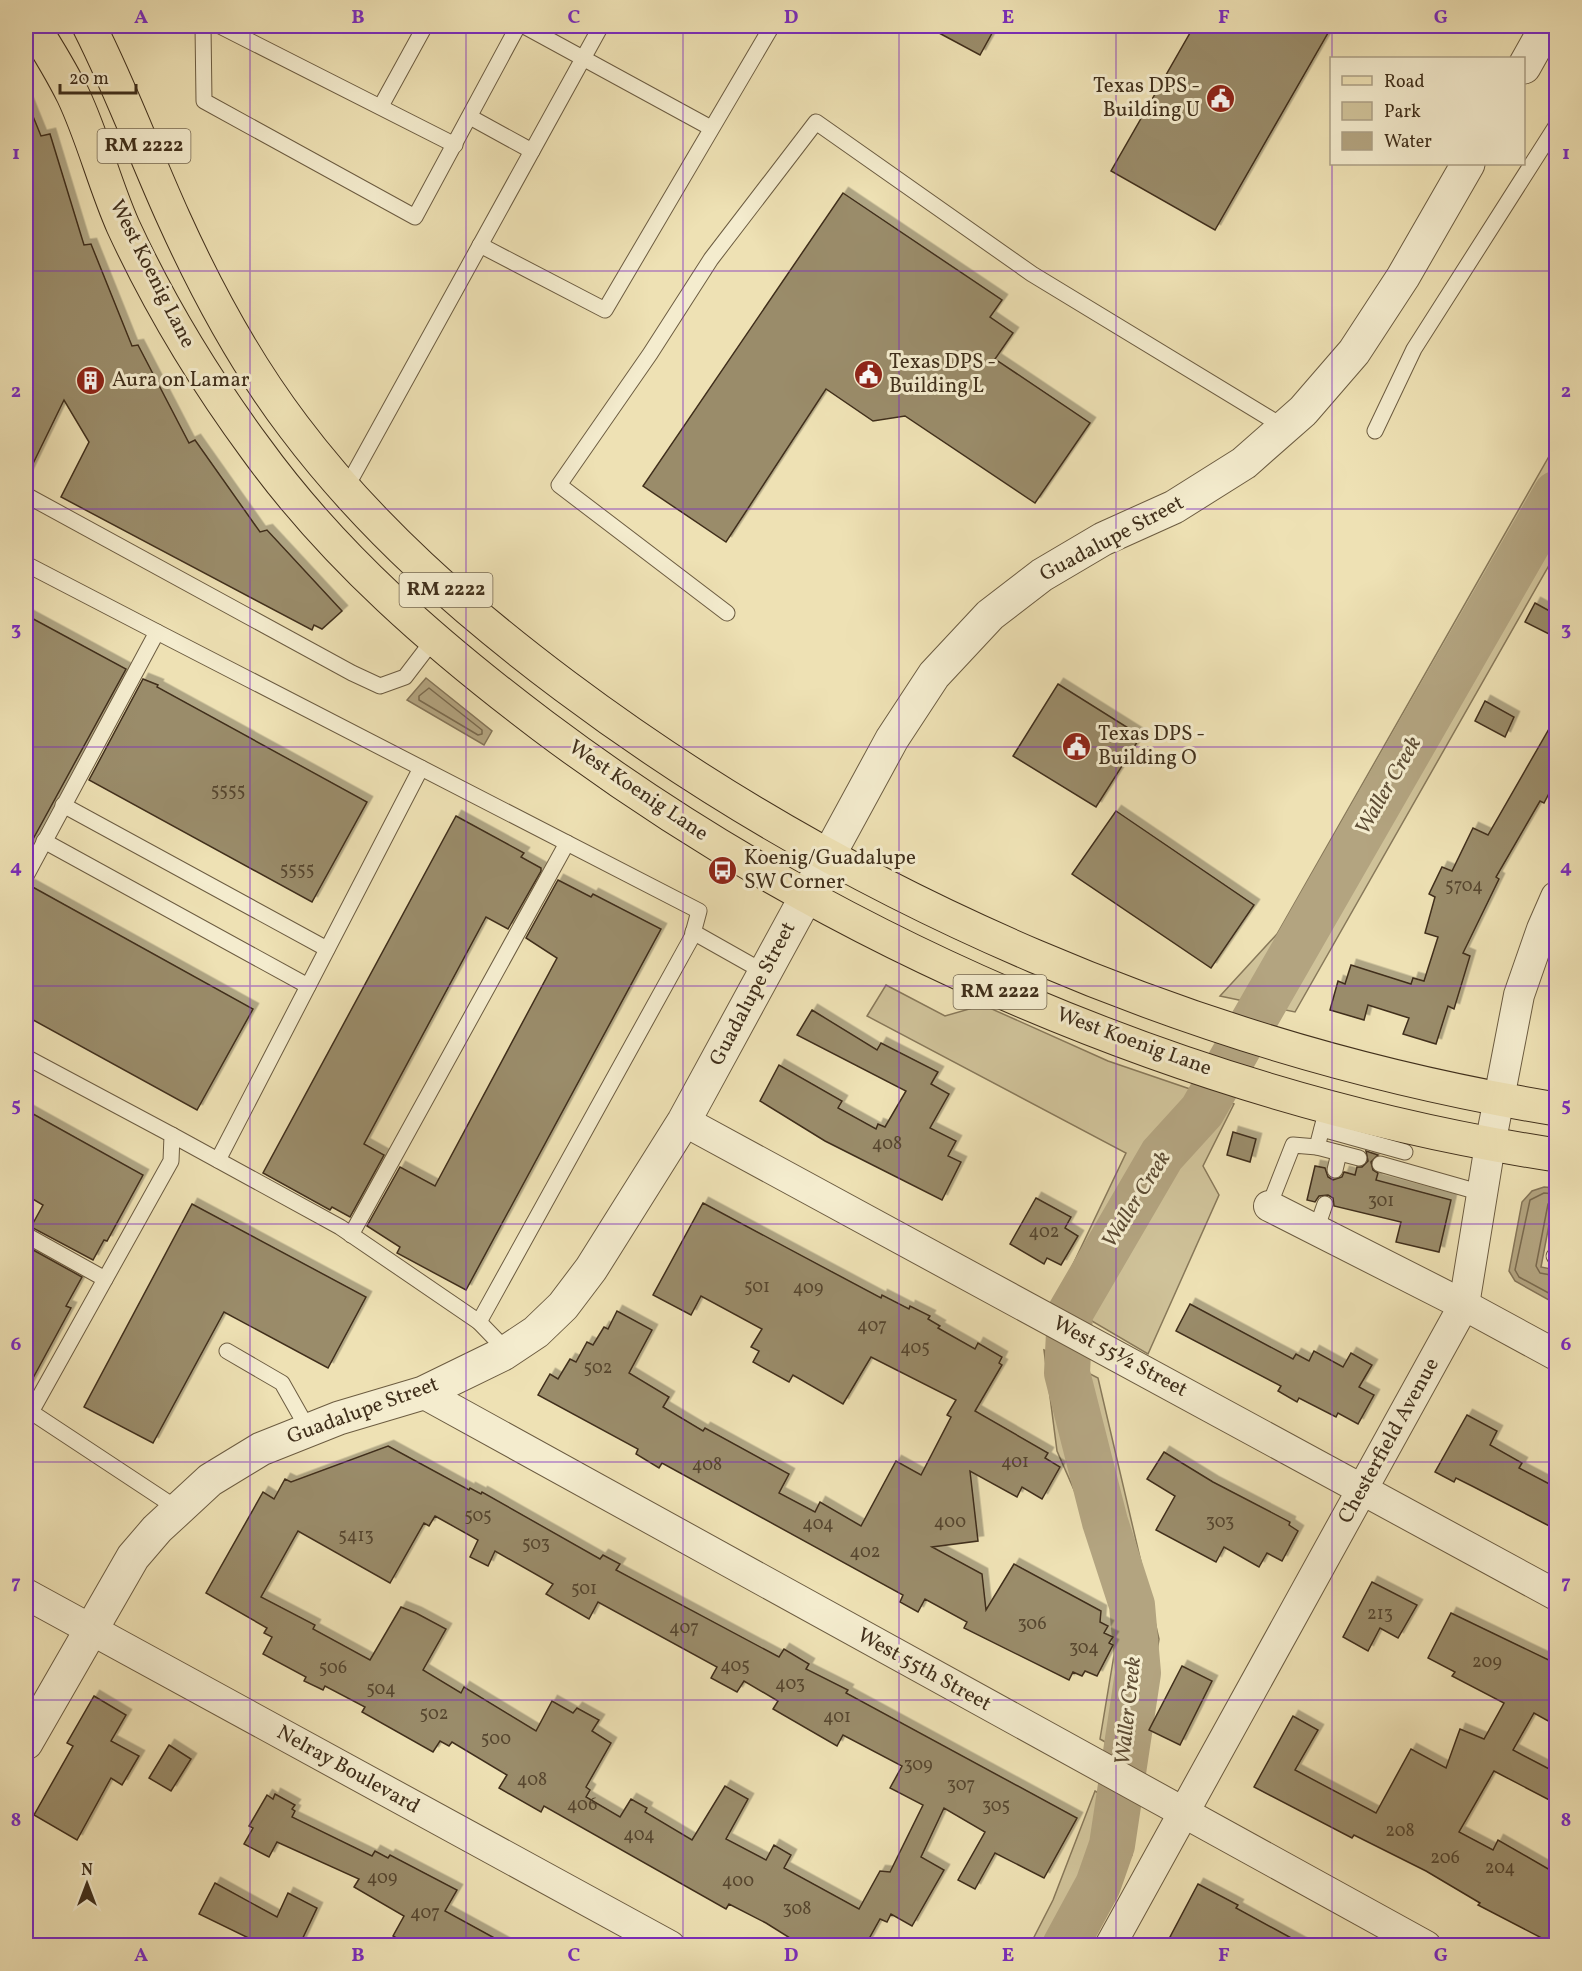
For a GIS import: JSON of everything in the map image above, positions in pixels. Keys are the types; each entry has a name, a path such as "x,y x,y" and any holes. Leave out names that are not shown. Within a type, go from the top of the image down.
{"main road":[{"name":"West Koenig Lane","path":"33,26 74,98 123,225 165,309 207,379 258,453 316,523 366,578 434,639 576,751 733,855 806,896 1009,995 1131,1044 1252,1083 1325,1117 1408,1140 1490,1145 1557,1155"},
{"name":"West Koenig Lane","path":"88,26 117,81 172,216 205,284 244,352 292,426 345,490 398,546 462,605 527,658 668,759 829,854 994,939 1082,976 1275,1043 1383,1073 1500,1099 1557,1108"}],"street":[{"path":"1525,65 1547,26"},
{"name":"Guadalupe Street","path":"26,1743 133,1557 178,1509 210,1480 238,1461 308,1430 423,1393 507,1351 536,1332 563,1306 591,1269 684,1121 892,739 934,675 990,615 1042,575 1103,539 1174,507 1244,463 1302,411 1354,352 1403,278 1467,165"},
{"name":"Chesterfield Avenue","path":"1110,1946 1464,1305 1490,1145 1519,995 1542,929 1557,897"},
{"name":"West 55½ Street","path":"684,1121 1557,1595"},
{"path":"1269,1206 1320,1217 1464,1305 1557,1355"},
{"name":"West 55th Street","path":"423,1393 1426,1946"},
{"name":"Nelray Boulevard","path":"26,1594 670,1946"}],"lane":[{"path":"203,26 204,101 415,217 518,26"},
{"path":"220,26 381,106 455,146"},
{"path":"381,106 425,26"},
{"path":"524,26 711,128"},
{"path":"345,490 601,26"},
{"path":"480,245 605,310 772,26"},
{"path":"470,117 532,151"},
{"path":"727,613 559,485 650,354 711,259 816,122 1032,274 1284,427"},
{"path":"1375,431 1414,349 1557,126"},
{"path":"26,495 352,673 380,686 405,677 434,639"},
{"path":"26,564 699,911 693,932 479,1322"},
{"path":"26,876 157,632"},
{"path":"218,1160 421,768"},
{"path":"63,805 327,949"},
{"path":"44,841 308,987"},
{"path":"351,1235 567,843"},
{"path":"693,932 764,972"},
{"path":"26,1057 218,1160 351,1235 479,1322 507,1351"},
{"path":"1317,1147 1325,1117"},
{"path":"172,1135 171,1161 28,1411 178,1509"},
{"path":"1400,1170 1408,1140"},
{"path":"1269,1206 1293,1145 1317,1147 1359,1158"},
{"path":"1335,1170 1339,1153"},
{"path":"1380,1164 1482,1193"},
{"path":"26,1236 105,1279"},
{"path":"227,1351 282,1383 308,1430"}],"green space":[{"path":"1556,444 1556,553 1295,1012 1220,996 1277,934"},
{"path":"886,985 945,1016 983,1005 1108,1061 1234,1104 1203,1166 1219,1195 1148,1354 1056,1300 1126,1153 867,1016"},
{"path":"1044,1350 1098,1378 1159,1639 1140,1762 1100,1739 1117,1637 1110,1572 1057,1451"},
{"path":"1095,1791 1135,1815 1132,1855 1082,1945 1030,1945 1053,1900"}],"water":[{"path":"426,678 492,731 484,745 407,700"},
{"path":"1544,1187 1556,1188 1541,1267 1556,1270 1556,1304 1515,1281 1509,1271 1522,1202 1532,1191"}],"building":[{"path":"926,26 996,26 980,55"},
{"name":"Texas DPS - Building U","path":"1194,26 1332,26 1215,230 1111,171"},
{"name":"Aura on Lamar","path":"26,99 41,136 50,134 84,245 91,244 132,346 138,345 189,443 195,440 260,532 267,530 342,611 322,629 314,625 312,630 61,497 89,442 64,400 26,478"},
{"name":"Texas DPS - Building L","path":"843,193 1002,300 990,317 1013,333 995,359 1090,423 1035,503 905,416 873,421 826,389 726,542 643,486"},
{"path":"1535,603 1557,615 1557,638 1525,622"},
{"path":"26,615 126,669 26,852"},
{"path":"143,679 158,685 157,687 367,802 312,902 89,780"},
{"name":"Texas DPS - Building O","path":"1058,684 1141,736 1096,807 1013,756"},
{"path":"1485,701 1514,717 1505,737 1475,721"},
{"path":"1557,715 1557,778 1544,803 1540,801 1496,877 1499,879 1463,953 1470,956 1454,1009 1448,1006 1436,1044 1403,1034 1409,1018 1368,1005 1364,1020 1330,1010 1338,981 1345,984 1351,965 1411,984 1413,978 1424,981 1438,937 1425,933 1435,897 1429,894 1442,867 1452,871 1473,828 1488,835"},
{"path":"1116,811 1254,905 1211,968 1072,874"},
{"path":"456,816 524,853 521,857 541,868 541,871 508,929 486,917 364,1144 384,1155 350,1217 332,1207 330,1210 263,1173"},
{"path":"558,880 591,897 593,894 661,929 466,1290 397,1253 400,1247 367,1226 400,1167 435,1186 557,958 526,938"},
{"path":"29,885 253,1009 197,1110 26,1016 26,886"},
{"path":"812,1010 877,1050 881,1043 938,1072 931,1084 949,1094 930,1128 956,1141 948,1156 961,1162 942,1200 825,1141 760,1101 779,1065 842,1101 838,1108 876,1129 878,1124 885,1127 906,1091 797,1035"},
{"path":"26,1110 143,1175 107,1241 104,1240 93,1260 31,1227 43,1205 26,1195"},
{"path":"1233,1132 1256,1139 1250,1162 1227,1155"},
{"path":"1366,1151 1378,1155 1371,1162 1373,1170 1378,1173 1376,1180 1451,1200 1439,1252 1396,1242 1401,1222 1334,1206 1333,1198 1328,1195 1319,1196 1315,1202 1307,1200 1315,1166 1325,1168 1328,1177 1333,1180 1342,1177 1344,1172 1355,1175 1357,1167 1362,1167 1368,1161"},
{"path":"1036,1198 1071,1217 1065,1228 1078,1236 1061,1265 1047,1258 1044,1264 1010,1244"},
{"path":"703,1203 881,1298 882,1295 909,1309 910,1306 930,1316 928,1319 940,1326 938,1328 975,1349 978,1343 1002,1357 999,1363 1002,1365 975,1411 1048,1453 1045,1458 1060,1467 1042,1499 1022,1487 1017,1497 970,1471 978,1541 932,1547 982,1574 986,1610 1014,1564 1101,1611 1100,1622 1108,1626 1104,1633 1113,1637 1109,1643 1113,1645 1097,1676 1085,1671 1082,1676 1073,1672 1069,1680 964,1628 967,1622 925,1599 918,1612 900,1602 903,1595 662,1463 659,1468 636,1454 638,1449 538,1395 550,1374 558,1379 570,1359 576,1362 587,1342 593,1345 604,1327 608,1329 617,1311 652,1330 629,1373 669,1397 663,1407 703,1431 705,1428 789,1474 779,1493 815,1512 820,1502 861,1526 896,1461 921,1475 951,1417 947,1415 956,1400 871,1357 843,1404 793,1375 789,1382 753,1362 759,1351 751,1347 762,1329 701,1296 691,1315 653,1295"},
{"path":"192,1204 366,1297 328,1368 224,1312 153,1443 84,1407"},
{"path":"26,1246 82,1277 66,1306 71,1308 26,1391"},
{"path":"1190,1304 1293,1359 1296,1354 1309,1361 1314,1351 1343,1367 1351,1353 1372,1365 1359,1387 1374,1395 1358,1424 1338,1413 1336,1417 1299,1398 1297,1402 1278,1391 1281,1386 1176,1331"},
{"path":"1467,1415 1497,1431 1490,1445 1522,1463 1519,1468 1557,1488 1557,1530 1456,1478 1454,1482 1435,1472"},
{"path":"388,1446 469,1490 470,1488 481,1494 482,1492 600,1559 603,1555 620,1564 616,1570 779,1657 784,1649 809,1664 806,1669 848,1690 846,1693 1077,1818 1044,1878 995,1853 975,1889 958,1880 985,1832 944,1808 921,1857 944,1870 912,1926 891,1914 887,1922 880,1919 865,1946 786,1946 790,1938 766,1923 729,1904 726,1909 544,1806 541,1812 499,1788 507,1775 452,1742 449,1746 440,1741 433,1752 362,1712 365,1707 325,1686 323,1690 304,1681 306,1677 263,1654 272,1637 264,1633 267,1628 206,1593 263,1492 274,1499 285,1479 291,1482","holes":["435,1516 478,1540 470,1557 488,1566 495,1551 553,1584 546,1594 589,1619 598,1602 717,1667 711,1678 737,1692 744,1681 778,1701 773,1709 837,1746 843,1735 902,1766 890,1788 923,1805 890,1872 880,1871 859,1909 784,1868 791,1855 774,1845 766,1860 726,1839 748,1799 725,1786 692,1840 645,1812 647,1808 631,1799 620,1817 586,1797 590,1790 586,1787 611,1743 592,1731 599,1720 577,1708 573,1713 552,1701 536,1731 464,1687 461,1693 423,1670 446,1629 416,1613 401,1607 370,1660 313,1629 315,1625 261,1597 298,1531 390,1583 424,1523 429,1526"]},
{"path":"1164,1452 1213,1482 1290,1522 1289,1525 1298,1531 1282,1561 1267,1553 1259,1567 1224,1547 1216,1562 1156,1530 1175,1496 1147,1479"},
{"path":"1372,1582 1417,1605 1398,1638 1380,1628 1368,1651 1343,1637"},
{"path":"1451,1613 1557,1664 1557,1710 1550,1722 1534,1713 1513,1750 1557,1773 1557,1804 1494,1771 1459,1832 1493,1850 1498,1840 1557,1874 1557,1946 1478,1905 1480,1903 1426,1871 1354,1835 1352,1838 1254,1787 1293,1716 1318,1730 1295,1770 1376,1813 1411,1749 1446,1768 1460,1729 1484,1739 1504,1703 1452,1676 1455,1672 1428,1658"},
{"path":"1182,1666 1212,1681 1180,1745 1149,1730"},
{"path":"94,1696 126,1715 111,1741 139,1756 122,1785 111,1778 77,1840 34,1815 73,1746 67,1743"},
{"path":"169,1745 191,1759 171,1791 149,1778"},
{"path":"275,1794 295,1805 292,1809 295,1811 292,1817 372,1856 375,1851 388,1858 390,1855 457,1890 445,1911 509,1946 410,1946 393,1936 404,1916 354,1887 359,1879 277,1842 269,1857 244,1844 253,1828 249,1826 267,1795 273,1799"},
{"path":"215,1883 277,1917 288,1893 317,1908 299,1946 265,1946 199,1914"},
{"path":"1198,1884 1238,1905 1236,1908 1306,1946 1187,1946 1170,1937"}],"waterway":[{"name":"Waller Creek","path":"1065,1946 1098,1885 1112,1845 1138,1673 1132,1605 1105,1522 1067,1373 1070,1313 1162,1155 1202,1111 1556,494"}],"place":[{"name":"Texas DPS - Building U","path":"1221,98"},
{"name":"Texas DPS - Building L","path":"868,374"},
{"name":"Aura on Lamar","path":"91,380"},
{"name":"Texas DPS - Building O","path":"1077,746"},
{"name":"Koenig/Guadalupe SW Corner","path":"723,870"}]}
